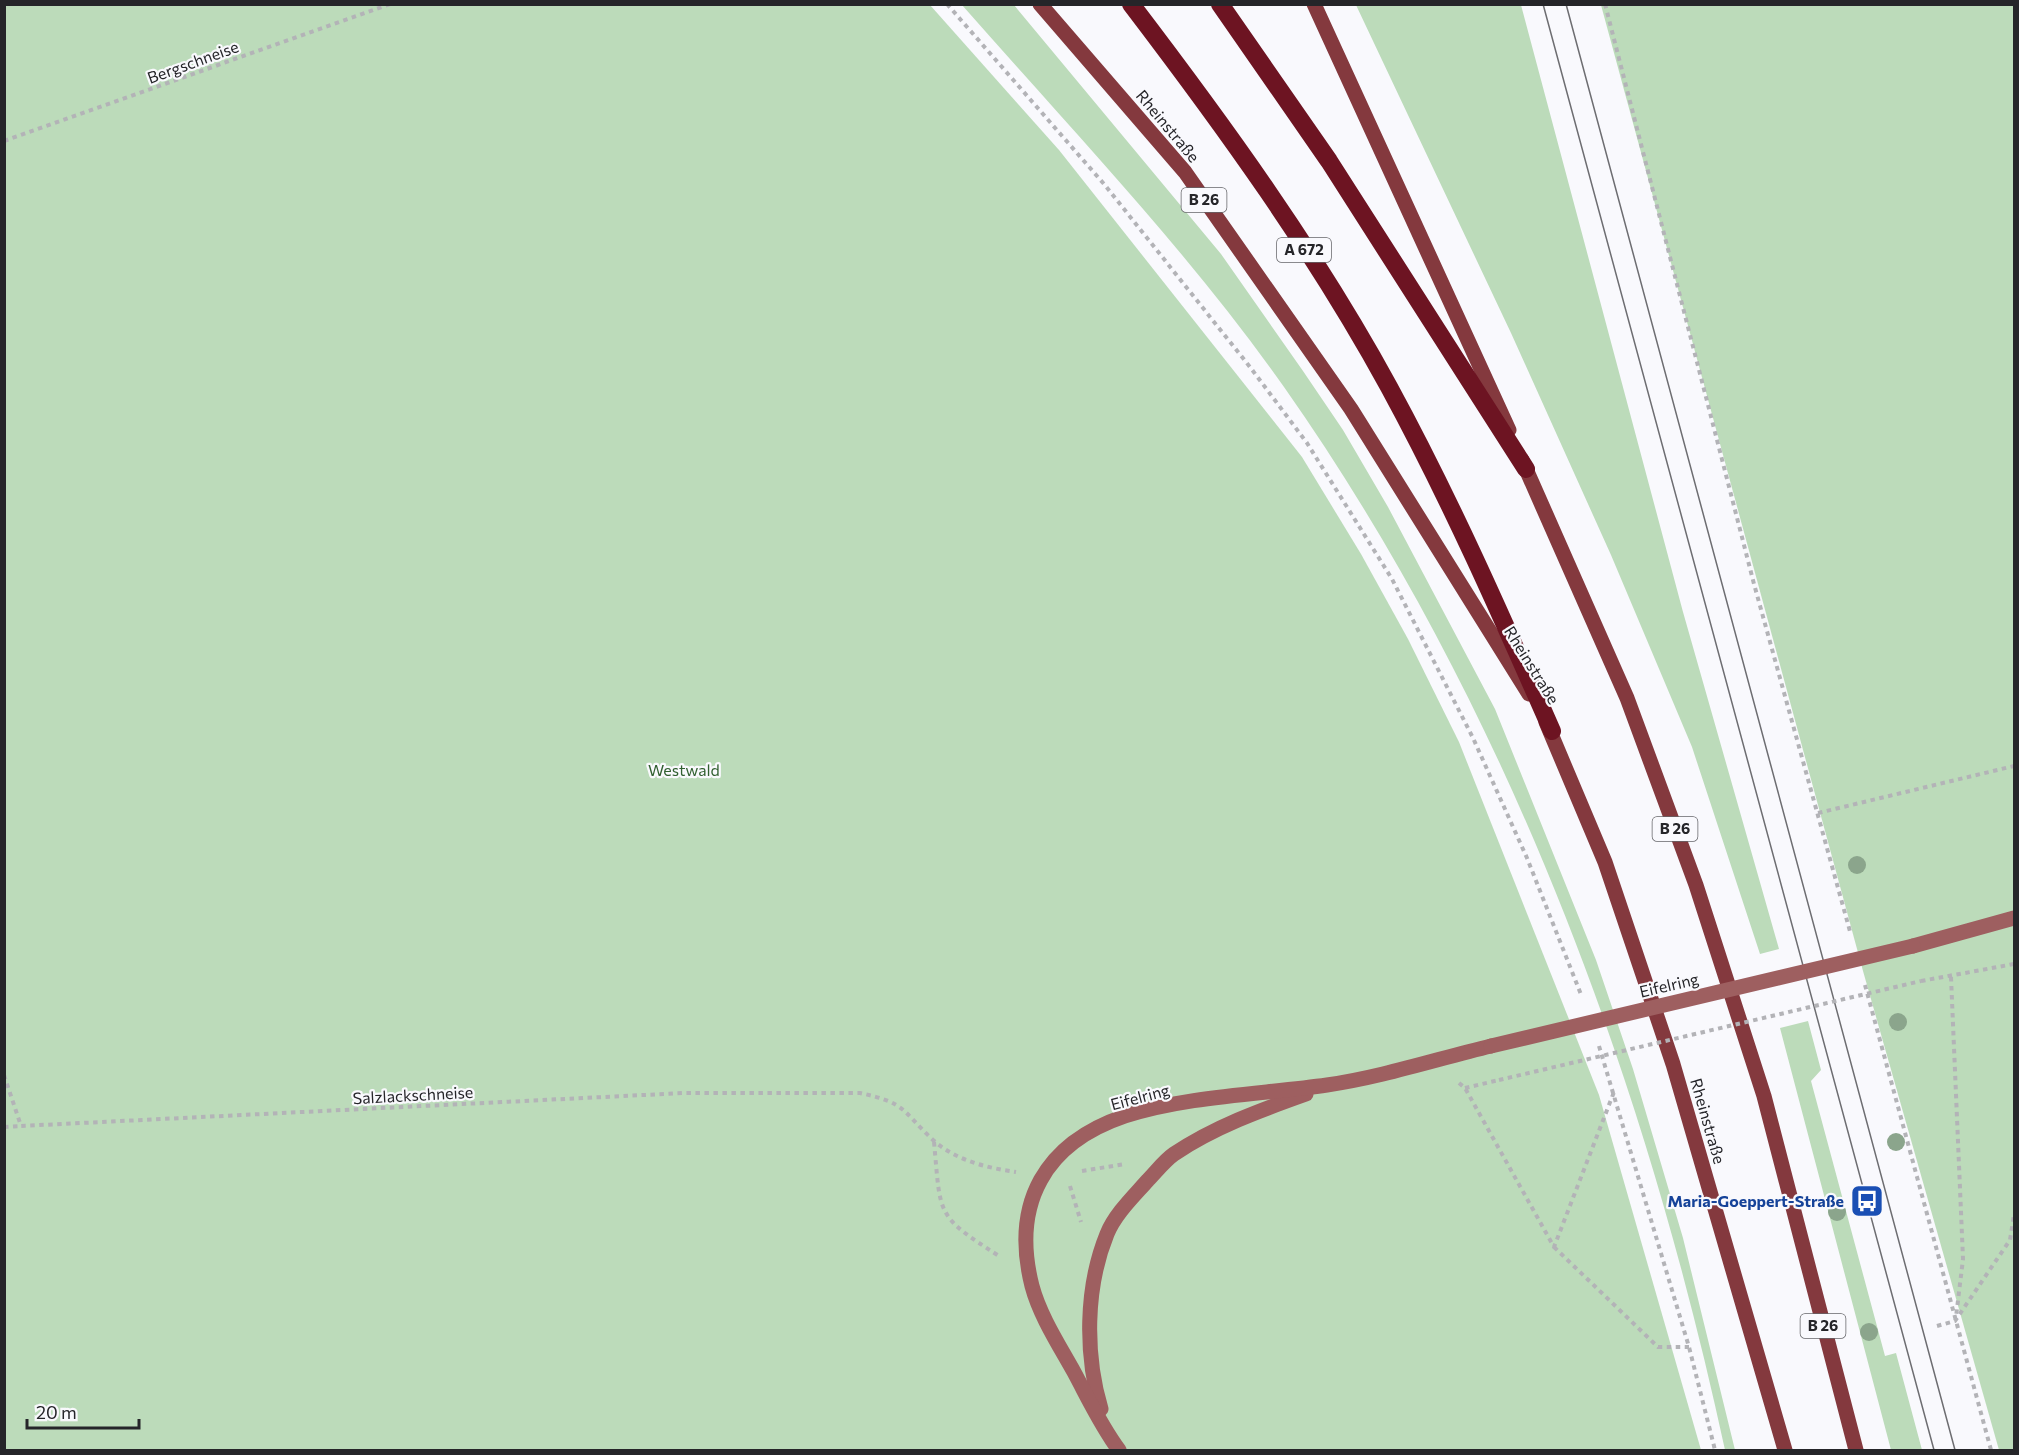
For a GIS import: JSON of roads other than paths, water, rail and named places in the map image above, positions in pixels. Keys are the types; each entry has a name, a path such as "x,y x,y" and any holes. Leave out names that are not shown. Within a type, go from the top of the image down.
{"highway":[{"name":"A 672","path":"1131,4 1232,142 1316,267 1388,386 1454,510 1552,731"},
{"path":"1220,4 1329,161 1526,469"}],"main road":[{"name":"Rheinstraße","path":"1040,4 1191,181 1351,409 1552,731 1605,861 1673,1064 1785,1450"},
{"name":"B 26","path":"1314,4 1628,698 1696,885 1764,1096 1856,1450"},
{"name":"Eifelring","path":"1119,1450 1108,1435 1042,1312 1032,1286 1027,1225 1035,1187 1073,1142 1126,1116 1199,1101 1330,1085 1913,946 2014,918"},
{"name":"Eifelring","path":"1108,1435 1096,1389 1090,1337 1092,1294 1098,1262 1113,1224 1131,1199 1171,1156 1208,1133 1330,1085"}],"tram line":[{"path":"1543,4 1934,1450"},
{"path":"1566,4 1955,1450"}],"place":[{"name":"Maria-Goeppert-Straße","path":"1867,1201"}],"park label":[{"name":"Westwald","path":"684,770"}]}
